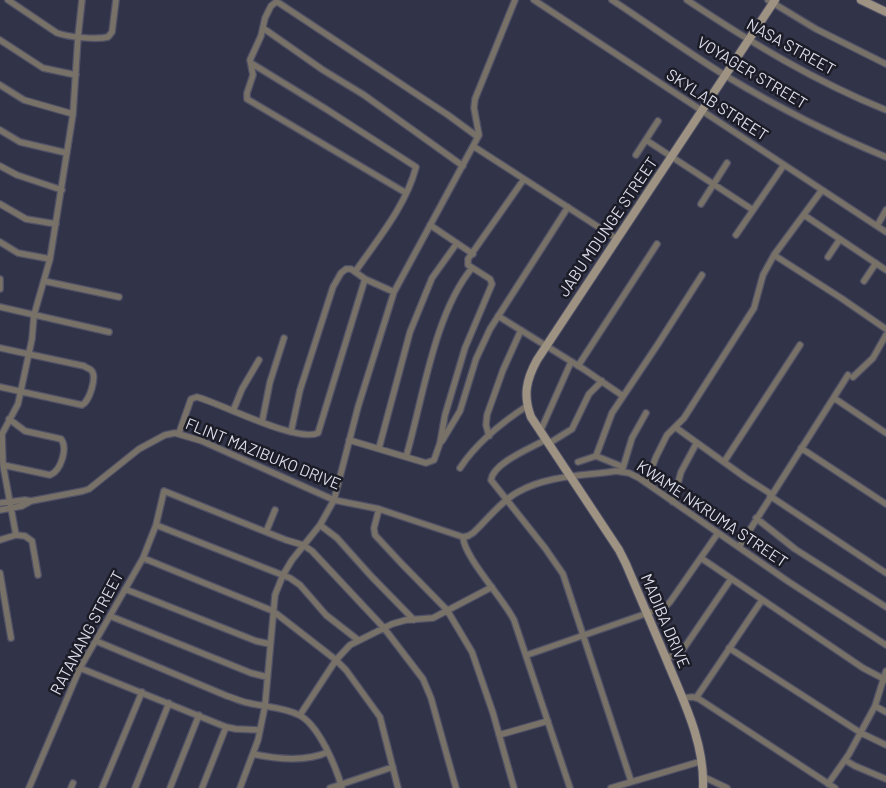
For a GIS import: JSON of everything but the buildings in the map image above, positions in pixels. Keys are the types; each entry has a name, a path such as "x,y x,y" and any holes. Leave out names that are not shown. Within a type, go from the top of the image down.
{"street":[{"path":"8,0 57,33 78,37 101,38 108,36 112,32 116,0"},
{"path":"16,535 3,465 2,434 9,419 15,412 22,391 34,315 50,259 73,114 82,0"},
{"path":"240,788 260,730 265,706 275,595 283,575 303,545 320,526 334,500 374,352 394,292 478,137 479,132 474,112 475,98 515,0"},
{"name":"SKYLAB STREET","path":"534,0 886,232"},
{"name":"VOYAGER STREET","path":"612,0 725,75 801,118 886,157"},
{"name":"NASA STREET","path":"687,0 749,40 822,80 886,110"},
{"path":"861,0 886,12"},
{"path":"772,1 841,42 886,64"},
{"name":"JABU MDUNGE STREET","path":"569,477 531,417 527,406 526,389 529,376 546,346 749,40 772,1"},
{"path":"406,193 248,101 247,93 253,75 250,60 271,6 276,2 305,18 478,137"},
{"path":"262,28 323,70 341,79 463,166"},
{"path":"0,40 43,68 76,75"},
{"path":"251,63 416,168 406,193 355,272"},
{"path":"0,85 24,100 73,114"},
{"path":"636,155 658,121"},
{"path":"0,130 20,142 67,153"},
{"path":"646,140 753,210"},
{"path":"474,146 617,239"},
{"path":"700,204 727,163"},
{"path":"736,235 784,165"},
{"path":"0,166 17,175 62,190"},
{"path":"349,440 429,463 434,460 461,362 492,284 490,279 472,268 468,263 524,178"},
{"path":"646,483 667,435 684,418 754,308 760,284 774,255 822,190"},
{"path":"0,204 26,219 56,224"},
{"path":"440,443 460,411 479,352 498,316 568,207"},
{"path":"877,226 886,210"},
{"path":"804,215 886,270"},
{"path":"430,225 473,254"},
{"path":"828,257 840,239"},
{"path":"0,242 18,253 50,259"},
{"path":"379,448 410,332 432,278 457,243"},
{"path":"578,366 657,244"},
{"path":"774,255 886,329"},
{"path":"864,281 876,263"},
{"path":"406,457 436,344 458,287 472,268"},
{"path":"291,432 300,390 332,287 338,277 344,270 349,269 365,279 394,292"},
{"path":"596,456 609,419 702,275"},
{"path":"0,279 0,289"},
{"path":"179,433 189,404 194,397 218,404 291,432 314,435 320,431 365,279"},
{"path":"44,281 119,297"},
{"path":"0,307 109,332"},
{"path":"498,316 623,396"},
{"path":"489,436 486,425 487,415 503,370 521,330"},
{"path":"738,547 833,399 850,376 873,358 886,335"},
{"path":"262,422 270,382 284,338"},
{"path":"724,462 800,346"},
{"path":"0,348 84,366 93,372 88,400 82,405 0,387"},
{"path":"233,411 242,389 260,360"},
{"path":"540,432 571,362"},
{"path":"602,381 589,394 572,429 515,456 491,477 492,483 563,574 631,781"},
{"path":"833,399 886,433"},
{"path":"460,468 474,449 527,406"},
{"path":"578,462 596,456 622,469 632,438 646,413"},
{"path":"3,465 45,474 54,474 59,469 64,450 64,445 60,440 28,432 9,419"},
{"path":"675,428 886,573"},
{"name":"FLINT MAZIBUKO DRIVE","path":"0,510 12,509 31,501 83,491 139,448 165,435 179,433 202,441 334,500 379,510 462,537"},
{"path":"673,502 681,472 696,444"},
{"path":"801,448 886,504"},
{"name":"KWAME NKRUMA STREET","path":"462,537 472,533 507,500 531,486 552,479 622,469 646,483 738,547 886,645"},
{"name":"MADIBA DRIVE","path":"569,477 619,550 647,613 698,740 704,778 703,788"},
{"name":"RATANANG STREET","path":"29,788 80,668 143,558 156,525 164,491 266,532"},
{"name":"FLINT MAZIBUKO DRIVE","path":"0,504 25,500 31,501"},
{"path":"275,510 266,532 303,545 312,551 384,628 428,689 456,788"},
{"path":"379,510 374,528 376,535 447,610 472,652 500,735 514,788"},
{"path":"756,518 796,549 886,607"},
{"path":"156,525 283,575 300,585 326,615 358,640"},
{"path":"320,526 337,538 414,620"},
{"path":"527,655 663,608 670,602 718,533"},
{"path":"0,540 16,535 24,536 32,541 38,575"},
{"path":"462,537 465,548 514,620 570,788"},
{"path":"143,558 273,611 336,660 346,670 380,717 398,788"},
{"path":"701,558 863,668 885,679"},
{"path":"0,572 11,638"},
{"path":"665,657 676,656 682,651 731,579"},
{"path":"300,715 343,650 358,640 392,624 434,618 492,586"},
{"path":"125,589 256,641 270,644"},
{"path":"696,698 762,600"},
{"path":"110,616 251,673 267,677"},
{"path":"96,642 227,696 300,715 315,731 328,752 341,786"},
{"path":"729,648 860,733 886,745"},
{"path":"80,668 226,726 236,729 260,730"},
{"path":"820,788 845,760 875,706 886,671"},
{"path":"102,788 142,692"},
{"path":"682,698 696,698 835,788"},
{"path":"135,788 169,703"},
{"path":"875,706 886,712"},
{"path":"170,788 199,716"},
{"path":"500,735 548,721"},
{"path":"202,788 226,726"},
{"path":"252,754 270,758 310,757 320,756 328,752"},
{"path":"845,760 854,766 886,779"},
{"path":"611,788 702,761"},
{"path":"330,788 341,786 393,767"},
{"path":"704,778 727,788"}]}
